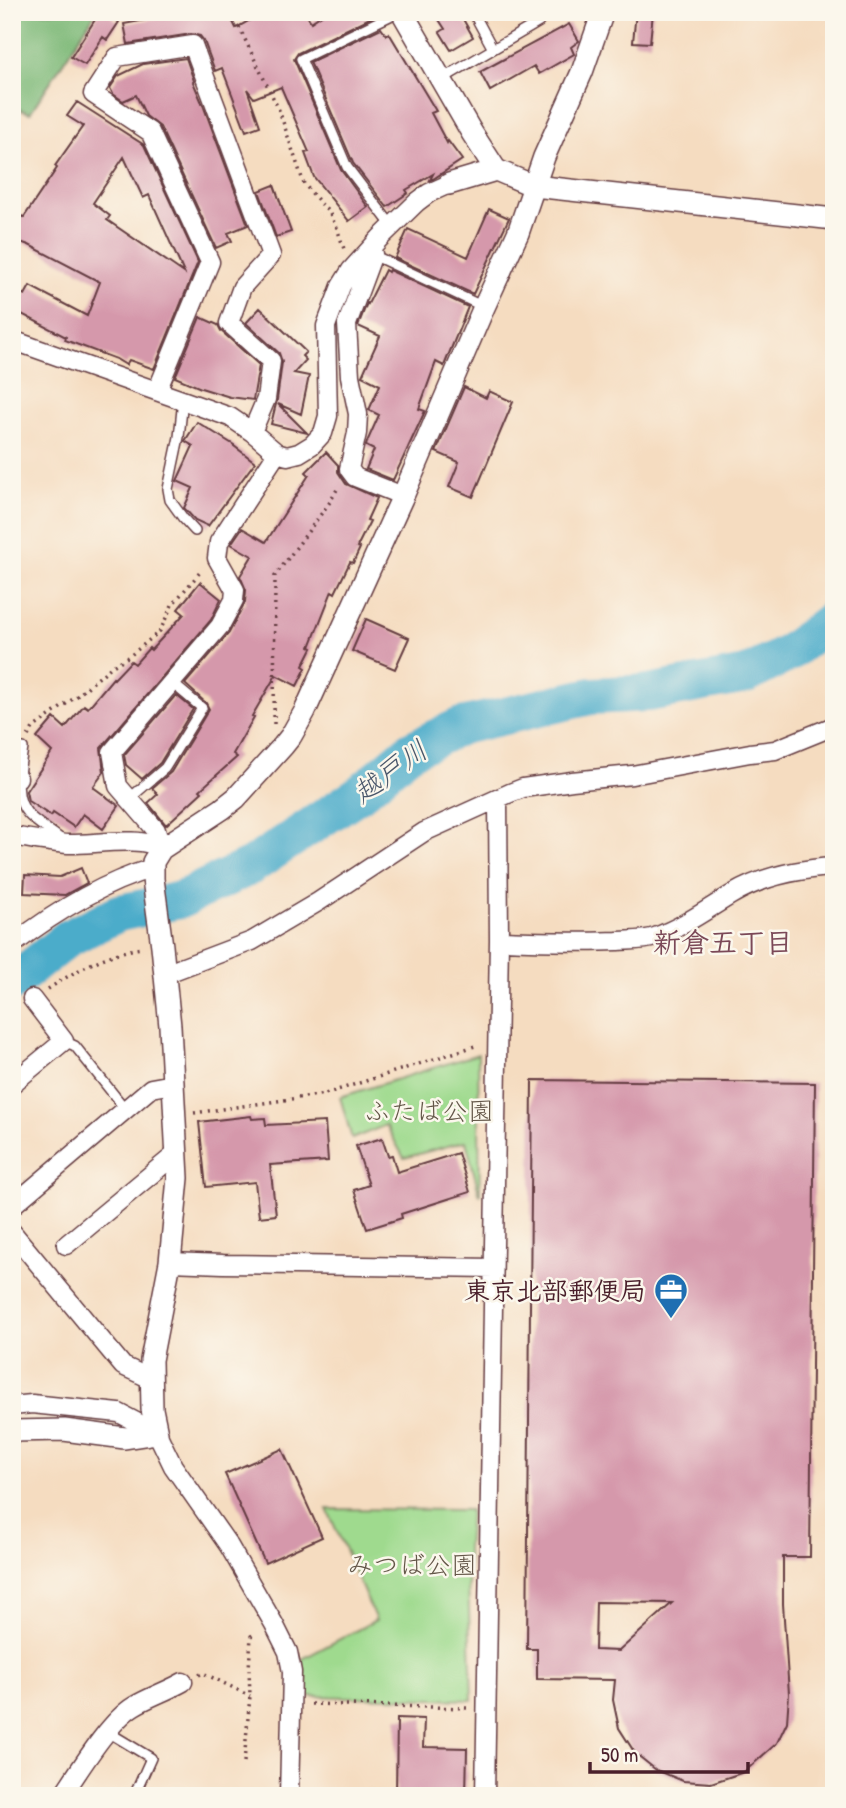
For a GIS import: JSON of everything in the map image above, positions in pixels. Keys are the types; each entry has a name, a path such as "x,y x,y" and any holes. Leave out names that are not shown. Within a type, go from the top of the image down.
{"street":[{"path":"400,12 496,170 534,186 834,219"},
{"path":"12,945 65,907 129,875 156,866 236,798 291,736 305,711 403,496 518,233 544,157 582,72 595,14"},
{"path":"157,391 210,262 150,132 93,94 117,57 193,45 271,255 242,287 229,323 271,361 266,399 252,432"},
{"path":"12,340 230,417 277,453 287,456 299,453 312,445 323,433 328,416 326,326 341,286 351,270 429,193 496,170"},
{"path":"382,240 347,324 350,376 358,414 349,469 355,477 403,496"},
{"path":"156,866 156,830 118,786 112,752 220,626 234,600 234,590 217,558 219,542 277,453"},
{"path":"165,974 252,942 424,832 523,789 632,775 775,750 834,726"},
{"path":"485,1796 499,940 498,799"},
{"path":"12,836 66,844 155,844 170,1026 178,1178 170,1262 151,1360 152,1409 157,1433 173,1465 229,1546 284,1642 292,1672 289,1796"},
{"path":"499,940 588,942 652,938 692,920 732,895 762,881 787,873 834,867"},
{"path":"12,1084 64,1041 33,999"},
{"path":"12,1206 151,1088 173,1084"},
{"path":"66,1245 177,1153"},
{"path":"14,1236 123,1366 151,1379"},
{"path":"170,1262 493,1268"},
{"path":"12,1406 32,1404 119,1413 157,1433"},
{"path":"12,1431 64,1430 125,1438 157,1433"},
{"path":"62,1796 108,1732 132,1707 183,1682"}],"lane":[{"path":"400,12 301,59 347,167 382,240 484,307"},
{"path":"473,12 493,48"},
{"path":"441,80 540,22 545,12"},
{"path":"183,400 169,489 170,500 195,531"},
{"path":"129,799 165,768 202,708 171,682"},
{"path":"23,748 15,778 19,800 29,814 66,844"},
{"path":"64,1041 75,1046 126,1110"},
{"path":"108,1732 151,1758 134,1796"}],"path":[{"path":"236,13 279,110 303,184 330,214 351,270"},
{"path":"274,757 275,576 330,502 349,469"},
{"path":"23,748 33,728 160,631 172,606 202,569 217,558"},
{"path":"33,999 99,960 161,941"},
{"path":"174,1116 325,1094 497,1039"},
{"path":"244,1762 250,1696 251,1636"},
{"path":"183,1682 203,1673 250,1696"},
{"path":"290,1703 487,1709"}],"green space":[{"path":"12,12 96,12 30,113 12,107"},
{"name":"ふたば公園","path":"478,1054 480,1196 466,1141 404,1158 386,1125 352,1139 340,1097"},
{"name":"みつば公園","path":"327,1509 470,1510 467,1549 472,1700 304,1696 302,1659 376,1620"}],"building":[{"path":"100,12 105,12 119,22 107,40 103,37 85,65 71,57"},
{"path":"176,12 228,12 228,19 236,28 264,12 305,12 311,22 326,12 372,12 374,16 298,53 294,59 341,170 368,207 349,221 314,177 305,153 309,152 281,87 254,98 247,89 260,126 246,131 222,68 215,71 200,36 191,34 128,44 124,24"},
{"path":"434,12 459,12 473,37 451,50 440,32 445,29"},
{"path":"636,12 653,12 650,43 633,42"},
{"path":"569,24 579,41 571,47 574,54 539,74 534,66 490,91 480,72"},
{"path":"381,28 386,35 389,33 436,111 431,113 447,143 448,141 462,160 433,179 430,180 433,174 406,190 408,193 387,207 353,163 310,62"},
{"path":"186,58 248,225 228,233 232,241 216,248 160,127 146,116 136,95 123,101 113,94 110,88 118,76 143,64"},
{"path":"77,102 144,145 198,262 154,369 129,360 126,365 65,340 66,337 12,309 12,289 25,295 30,286 87,316 100,282 14,240 21,216 24,217 83,126 67,116","holes":["124,157 143,198 149,195 184,273 107,220 110,216 93,203"]},
{"path":"274,185 291,232 276,237 259,191"},
{"path":"489,209 509,218 473,294 395,258 408,229 468,257"},
{"path":"385,270 468,307 444,366 436,362 419,409 425,411 393,480 366,469 374,450 366,446 379,415 369,410 380,385 362,376 380,336 358,326"},
{"path":"260,308 306,352 302,356 306,360 294,373 309,376 301,414 278,404 307,433 271,424 282,362 279,353 246,323"},
{"path":"200,317 218,325 221,331 259,365 253,400 230,397 175,377"},
{"path":"464,387 486,398 489,391 513,402 473,497 449,487 459,462 436,452"},
{"path":"197,422 255,462 208,526 195,520 184,508 193,488 177,481 193,446 185,441"},
{"path":"326,452 338,465 338,472 346,484 377,498 367,520 370,521 357,547 360,548 335,593 332,591 303,666 306,668 297,686 276,675 233,754 237,757 166,825 148,803 158,794 152,788 171,772 209,709 185,684 229,633 245,602 246,590 240,576 252,556 231,544 242,528 266,542 309,475 306,472"},
{"path":"200,582 221,599 211,620 101,748 104,772 93,787 119,806 103,829 83,814 74,827 28,801 26,791 52,752 37,738 54,718 65,728 84,705 88,708 131,661 135,664 149,648 151,650 184,614 178,609"},
{"path":"366,619 409,638 395,669 352,651"},
{"path":"176,695 193,709 160,763 142,779 126,765 124,755"},
{"path":"81,868 87,883 65,895 24,893 25,875 60,877"},
{"name":"東京北部郵便局","path":"532,1080 815,1083 810,1557 783,1557 789,1694 787,1722 777,1743 744,1772 711,1783 683,1781 656,1770 635,1753 619,1728 613,1700 615,1680 537,1679 537,1649 527,1649","holes":["596,1602 672,1603 619,1651 595,1650"]},
{"path":"251,1116 252,1119 265,1118 266,1125 325,1122 328,1161 270,1165 276,1215 259,1217 255,1182 206,1187 199,1122"},
{"path":"382,1138 388,1156 392,1155 397,1172 458,1153 470,1192 401,1214 402,1218 367,1229 354,1190 369,1185 356,1146"},
{"path":"282,1449 322,1537 265,1563 225,1474"},
{"path":"397,1718 424,1719 423,1747 467,1748 466,1796 396,1796"}],"waterway":[{"name":"越戸川","path":"12,983 68,938 119,913 180,900 251,866 359,794 411,750 461,726 591,696 648,693 746,675 787,654 834,618"}],"place":[{"name":"東京北部郵便局","path":"671,1320"}],"district":[{"name":"新倉五丁目","path":"723,942"}]}
